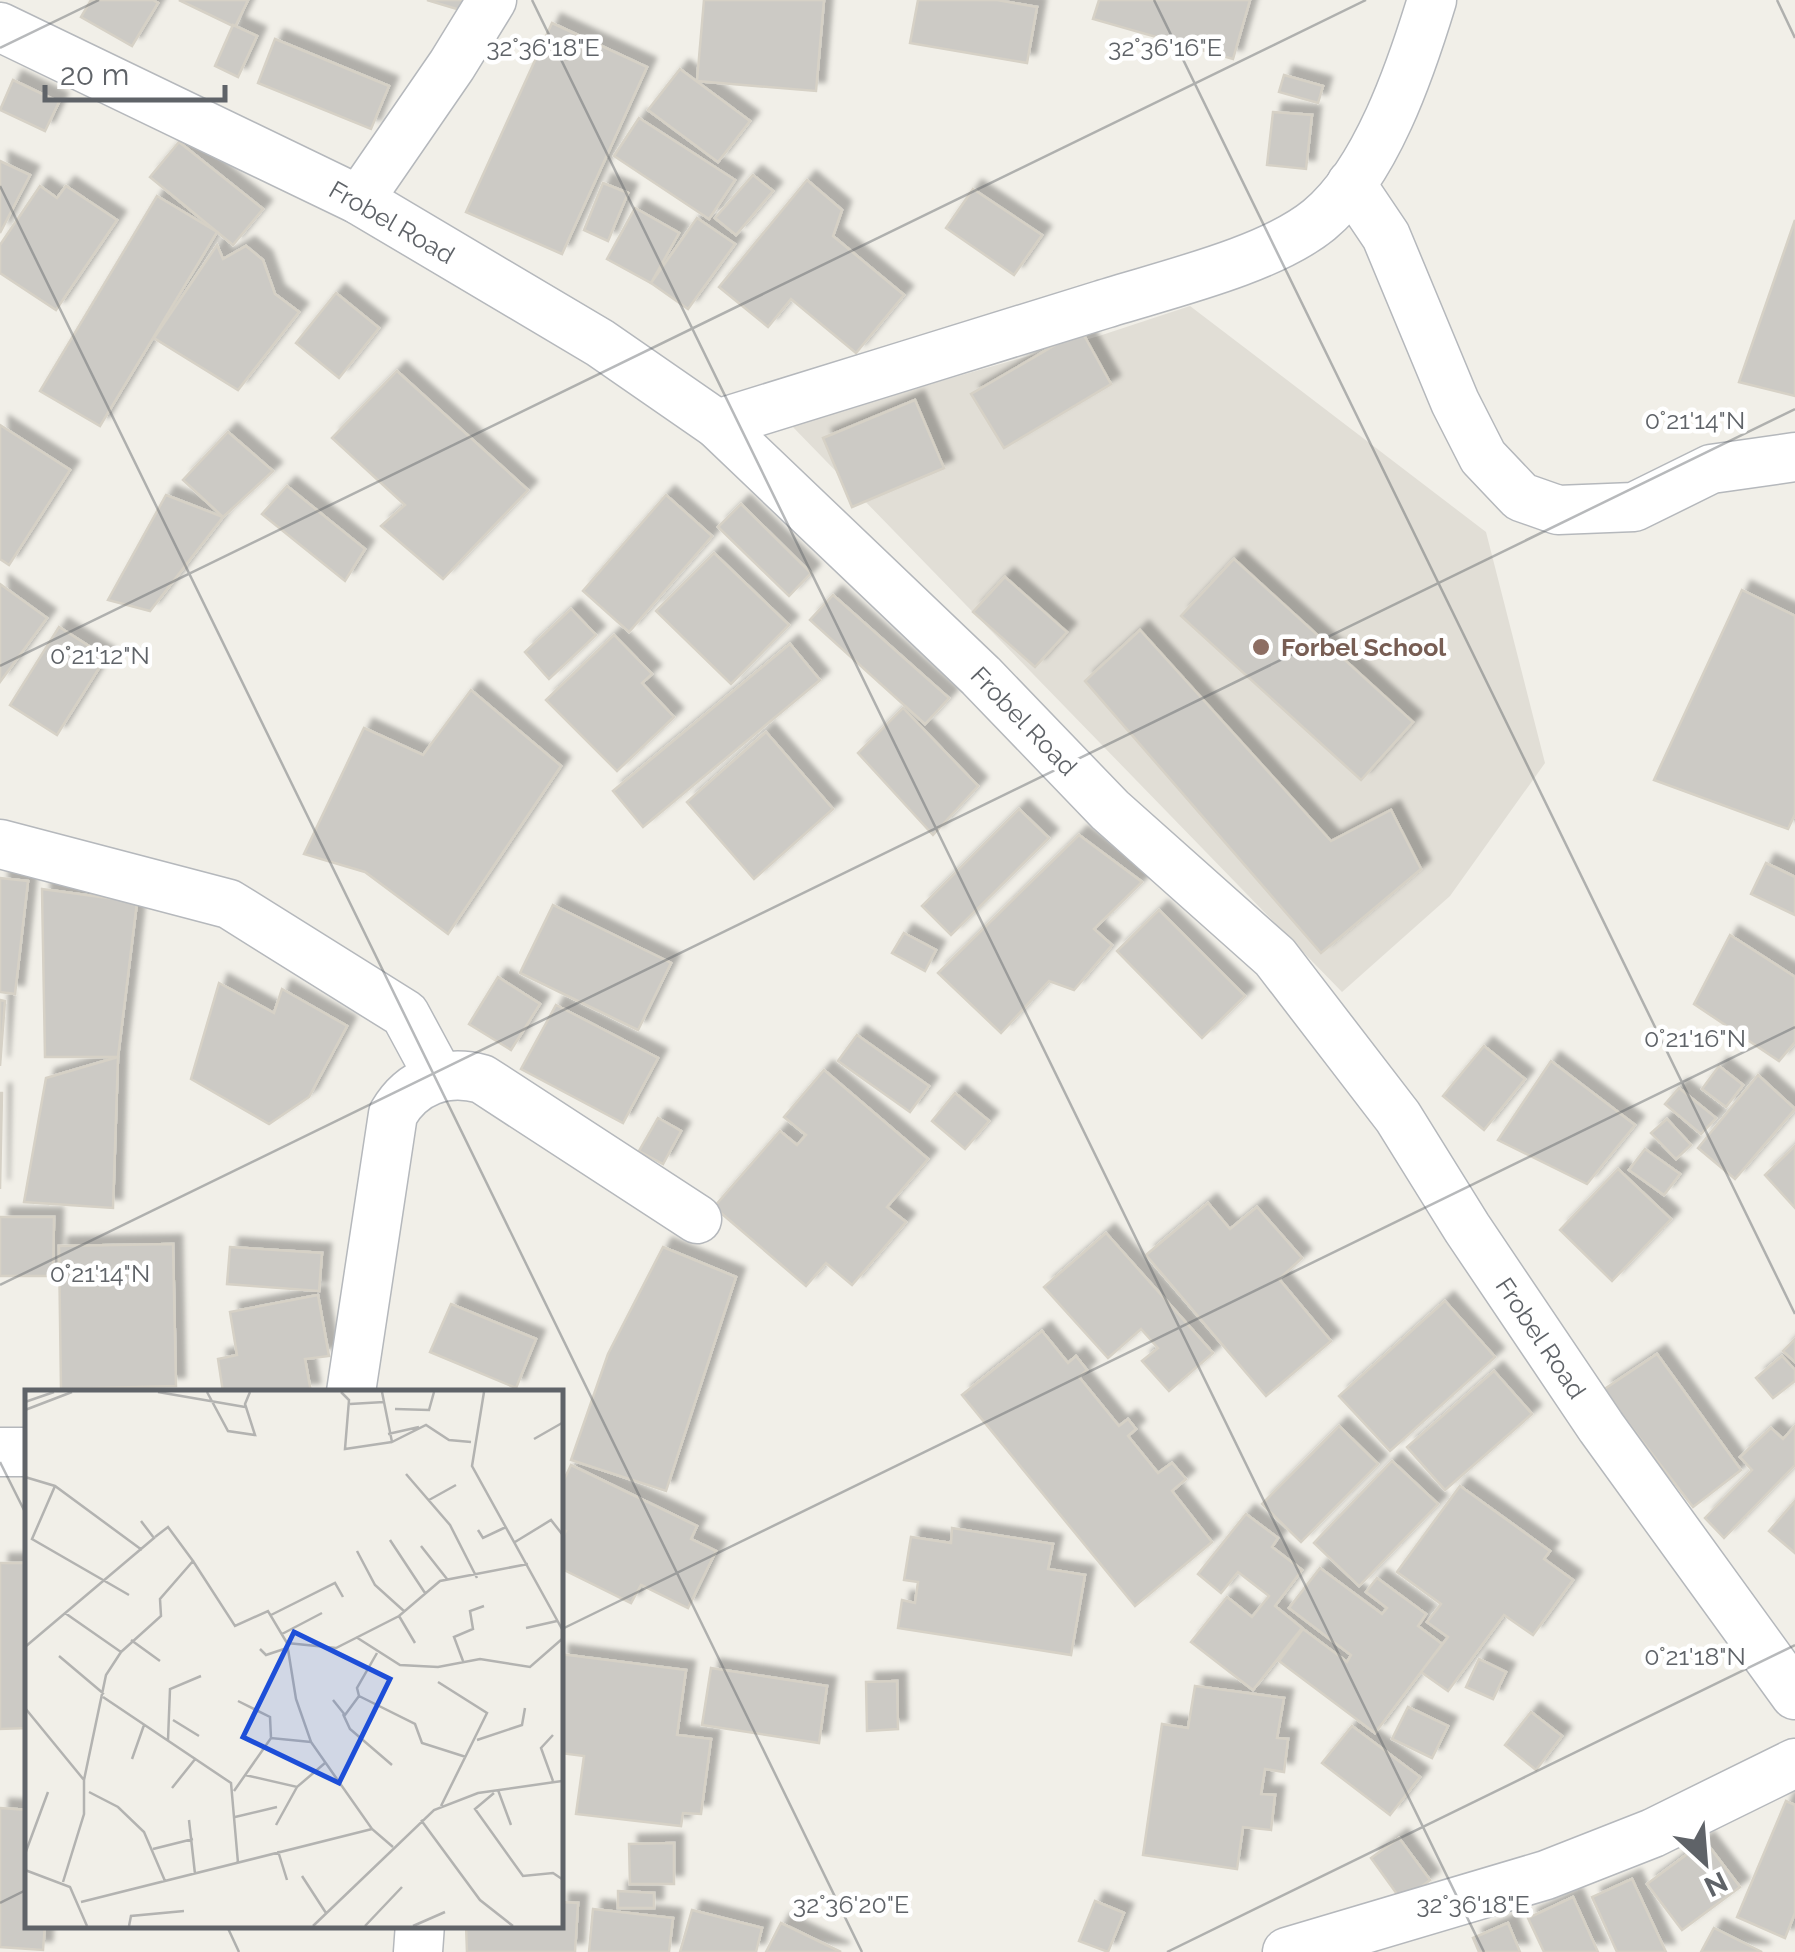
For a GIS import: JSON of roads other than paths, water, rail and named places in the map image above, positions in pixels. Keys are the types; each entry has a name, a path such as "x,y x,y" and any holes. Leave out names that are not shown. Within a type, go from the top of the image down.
{"street":[{"path":"360,200 492,0"},
{"path":"717,424 1264,252 1321,219 1351,184 1378,137 1432,0"},
{"name":"Frobel Road","path":"0,27 360,200 600,344 717,424 981,676 1110,810 1276,958 1398,1117 1601,1428 1788,1668"},
{"path":"1351,184 1386,236 1455,402 1483,457 1520,498 1558,510 1634,507 1711,469 1795,457"},
{"path":"0,844 229,904 404,1014 439,1077"},
{"path":"351,1390 393,1114 401,1100 419,1085 439,1077 466,1074 482,1078 698,1219"},
{"path":"1287,1952 1546,1875 1653,1833 1795,1763"},
{"path":"418,1952 420,1927"}],"place":[{"name":"Forbel School","path":"1261,647"}]}
